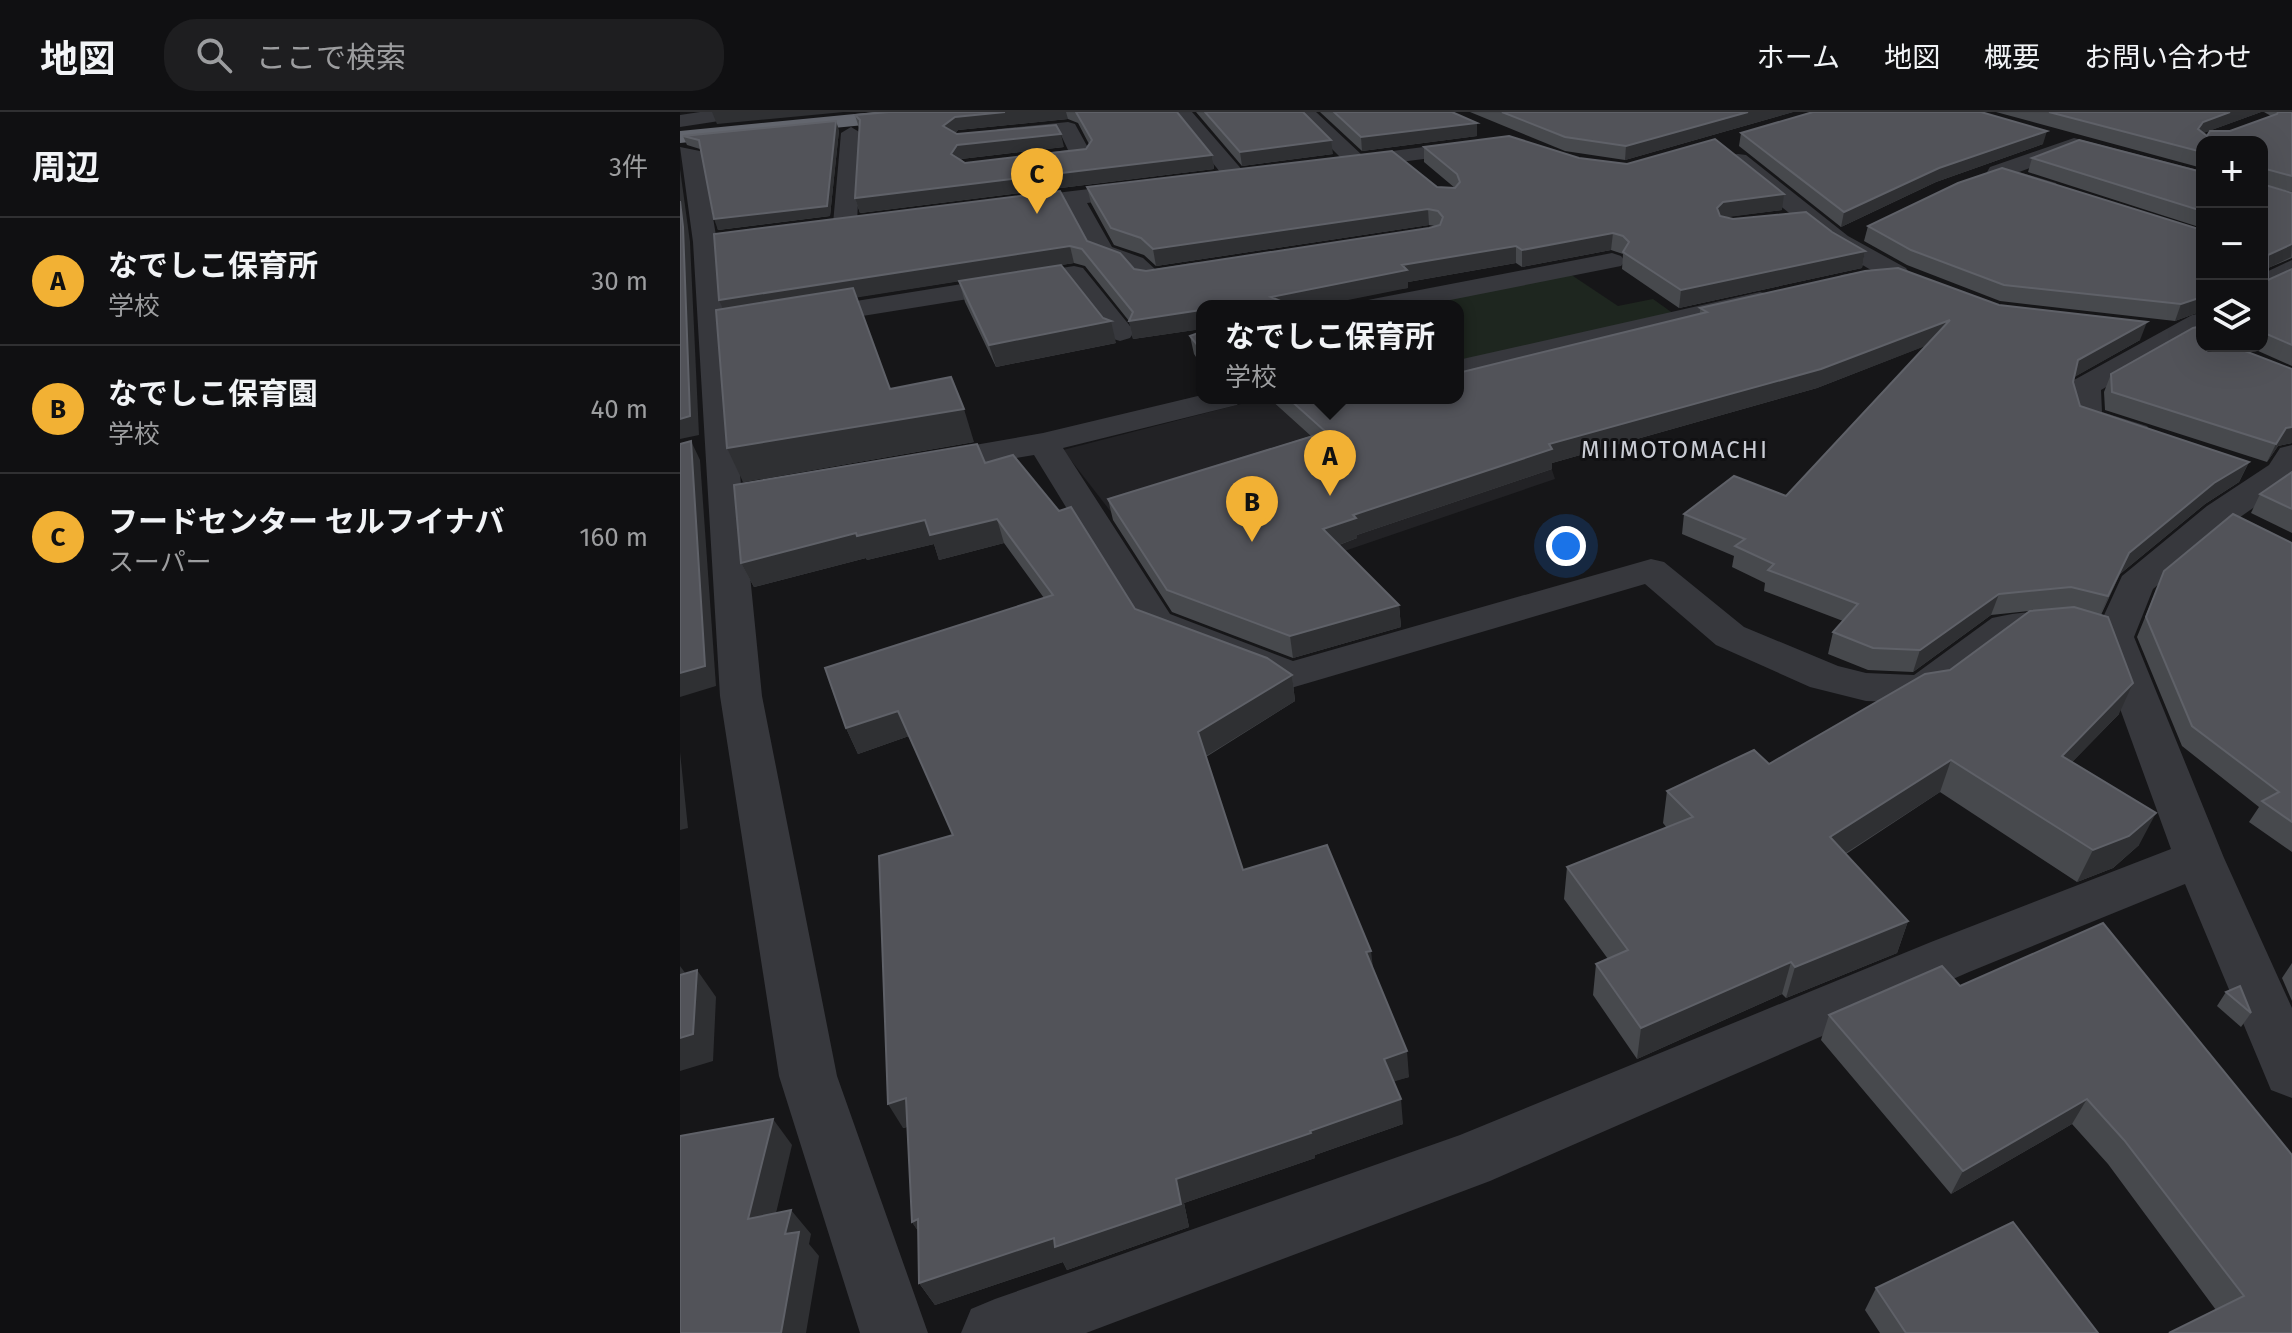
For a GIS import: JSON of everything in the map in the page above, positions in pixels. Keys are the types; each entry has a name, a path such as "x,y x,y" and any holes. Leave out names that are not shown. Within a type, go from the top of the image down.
{"highway":[{"path":"680,137 936,112"}],"street":[{"path":"680,121 739,112"},
{"path":"1182,112 1236,177"},
{"path":"1305,112 1357,162"},
{"path":"1314,167 1507,142 1471,122"},
{"path":"976,137 1068,128 1088,171 1110,169 1133,191"},
{"path":"845,224 851,133"},
{"path":"2039,134 2196,176"},
{"path":"1716,142 1839,241 1897,274 1925,285"},
{"path":"1972,181 2074,144"},
{"path":"2150,164 2189,149"},
{"path":"680,153 692,156 708,338 706,446 739,496 741,696 808,1076 894,1333"},
{"path":"1011,163 1081,155"},
{"path":"1399,156 1423,176"},
{"path":"1998,172 2075,196"},
{"path":"1207,181 1259,174"},
{"path":"983,209 1163,187"},
{"path":"1073,198 1102,252 1134,263 1149,278 1219,267"},
{"path":"1776,221 1807,217"},
{"path":"814,228 873,221"},
{"path":"1839,241 1867,229"},
{"path":"1409,300 1612,261"},
{"path":"2268,261 2291,268"},
{"path":"2268,281 2291,268"},
{"path":"774,322 1074,274 1120,332"},
{"path":"1818,288 1897,274"},
{"path":"1464,368 1789,294"},
{"path":"2139,330 2196,331"},
{"path":"2158,440 2087,417 2085,386 2196,331"},
{"path":"891,470 1043,443 1202,404"},
{"path":"1043,443 1156,622 1291,675 1651,570 1730,636 1825,677 1866,687 1923,689 2006,627 2063,623 2114,637"},
{"path":"2269,467 2238,524 2136,584 2114,637 2199,858 2292,1072"},
{"path":"995,1333 1468,1161 1950,957 2199,858"}],"shaded area":[{"path":"1570,274 1618,306 1653,299 1674,314 1464,363 1464,300 1443,300"},
{"path":"1241,404 1390,404 1547,455 1555,479 1184,606 1063,450"}],"building":[{"path":"1005,112 955,117 943,126 957,134 1056,125 1061,134 957,145 951,154 965,163 1086,149 1092,140 1076,112 1177,112 1212,155 855,198 860,120 855,115"},
{"path":"1205,112 1303,112 1331,140 1240,152"},
{"path":"1334,112 1452,112 1477,123 1361,137"},
{"path":"1502,112 1748,112 1626,146 1565,137"},
{"path":"1813,112 1981,112 2047,131 1939,168 1844,212 1741,133"},
{"path":"2049,112 2230,112 2203,122 2198,129 2207,136 2196,136 2196,150"},
{"path":"2278,112 2292,112 2292,176 2268,170 2268,136 2207,136 2210,131 2230,131"},
{"path":"836,121 827,206 714,219 699,140 683,136"},
{"path":"1509,136 1579,158 1627,164 1715,139 1784,194 1723,202 1717,208 1720,216 1733,219 1806,212 1865,251 1681,290 1623,252 1629,242 1613,233 1522,250 1516,246 1402,265 1407,270 1271,297 1278,300 1196,300 1196,311 1129,321 1133,312 1082,249 1070,246 719,300 714,234 1060,191 1087,241 1120,253 1134,269 1146,271 1429,228 1440,225 1443,217 1438,211 1428,209 1153,249 1141,238 1111,228 1087,187 1392,151 1437,187 1455,188 1460,182 1457,174 1424,147"},
{"path":"2079,140 2196,170 2196,209 2032,158"},
{"path":"2002,168 2196,228 2196,299 2181,304 2004,285 1911,250 1868,226 1958,183"},
{"path":"2268,186 2292,193 2292,244 2268,255"},
{"path":"680,201 690,416 680,419"},
{"path":"1061,265 1103,318 1111,321 989,345 959,281"},
{"path":"1898,268 1999,305 2147,322 2078,360 2073,382 2080,406 2249,462 2214,483 2129,553 2108,596 2071,587 1999,594 1920,650 1873,648 1833,632 1858,604 1768,570 1774,564 1735,546 1745,539 1684,514 1734,476 1786,496 1950,320 1821,369 1549,444 1552,449 1353,515 1356,518 1323,529 1399,605 1290,636 1167,590 1108,499 1326,432 1295,404 1464,404 1464,372 1707,312 1700,308 1865,271"},
{"path":"2292,269 2292,345 2268,335 2268,280"},
{"path":"853,288 890,389 951,377 964,409 727,448 716,310"},
{"path":"2196,327 2196,352 2248,352 2292,369 2292,427 2286,428 2276,444 2112,392 2111,374"},
{"path":"691,441 705,666 680,673 680,444"},
{"path":"977,444 985,463 1013,455 1059,511 1071,507 1135,609 1267,658 1292,675 1198,732 1243,870 1327,845 1371,951 1366,952 1407,1051 1384,1059 1401,1099 1176,1179 1181,1204 1055,1247 1054,1238 919,1283 918,1219 912,1222 906,1098 888,1104 879,856 953,835 898,711 846,728 825,668 1053,595 997,519 930,535 925,520 857,536 856,533 741,563 734,485"},
{"path":"2292,472 2292,509 2260,494"},
{"path":"2233,514 2292,543 2292,822 2262,801 2279,792 2192,726 2146,617 2164,571"},
{"path":"2074,607 2108,617 2133,683 2062,756 2156,813 2129,836 2093,850 1951,760 1830,837 1908,921 1795,967 1791,962 1641,1028 1596,964 1628,950 1567,867 1693,817 1667,791 1754,750 1769,764 1925,674 1950,670 2030,611"},
{"path":"2103,923 2292,1155 2292,1333 2169,1333 2244,1296 2124,1140 2087,1099 1963,1171 1829,1015 1942,966 1960,986"},
{"path":"697,970 693,1034 680,1038 680,975"},
{"path":"2240,986 2251,1013 2226,992"},
{"path":"773,1119 748,1219 791,1210 785,1234 799,1232 781,1333 680,1333 680,1136"},
{"path":"2013,1222 2098,1333 1906,1333 1876,1288"}],"place":[{"name":"フードセンター セルフイナバ","path":"1037,214"},
{"name":"なでしこ保育所","path":"1330,496"},
{"name":"なでしこ保育園","path":"1252,542"}],"district":[{"name":"MIIMOTOMACHI","path":"1675,450"}]}
